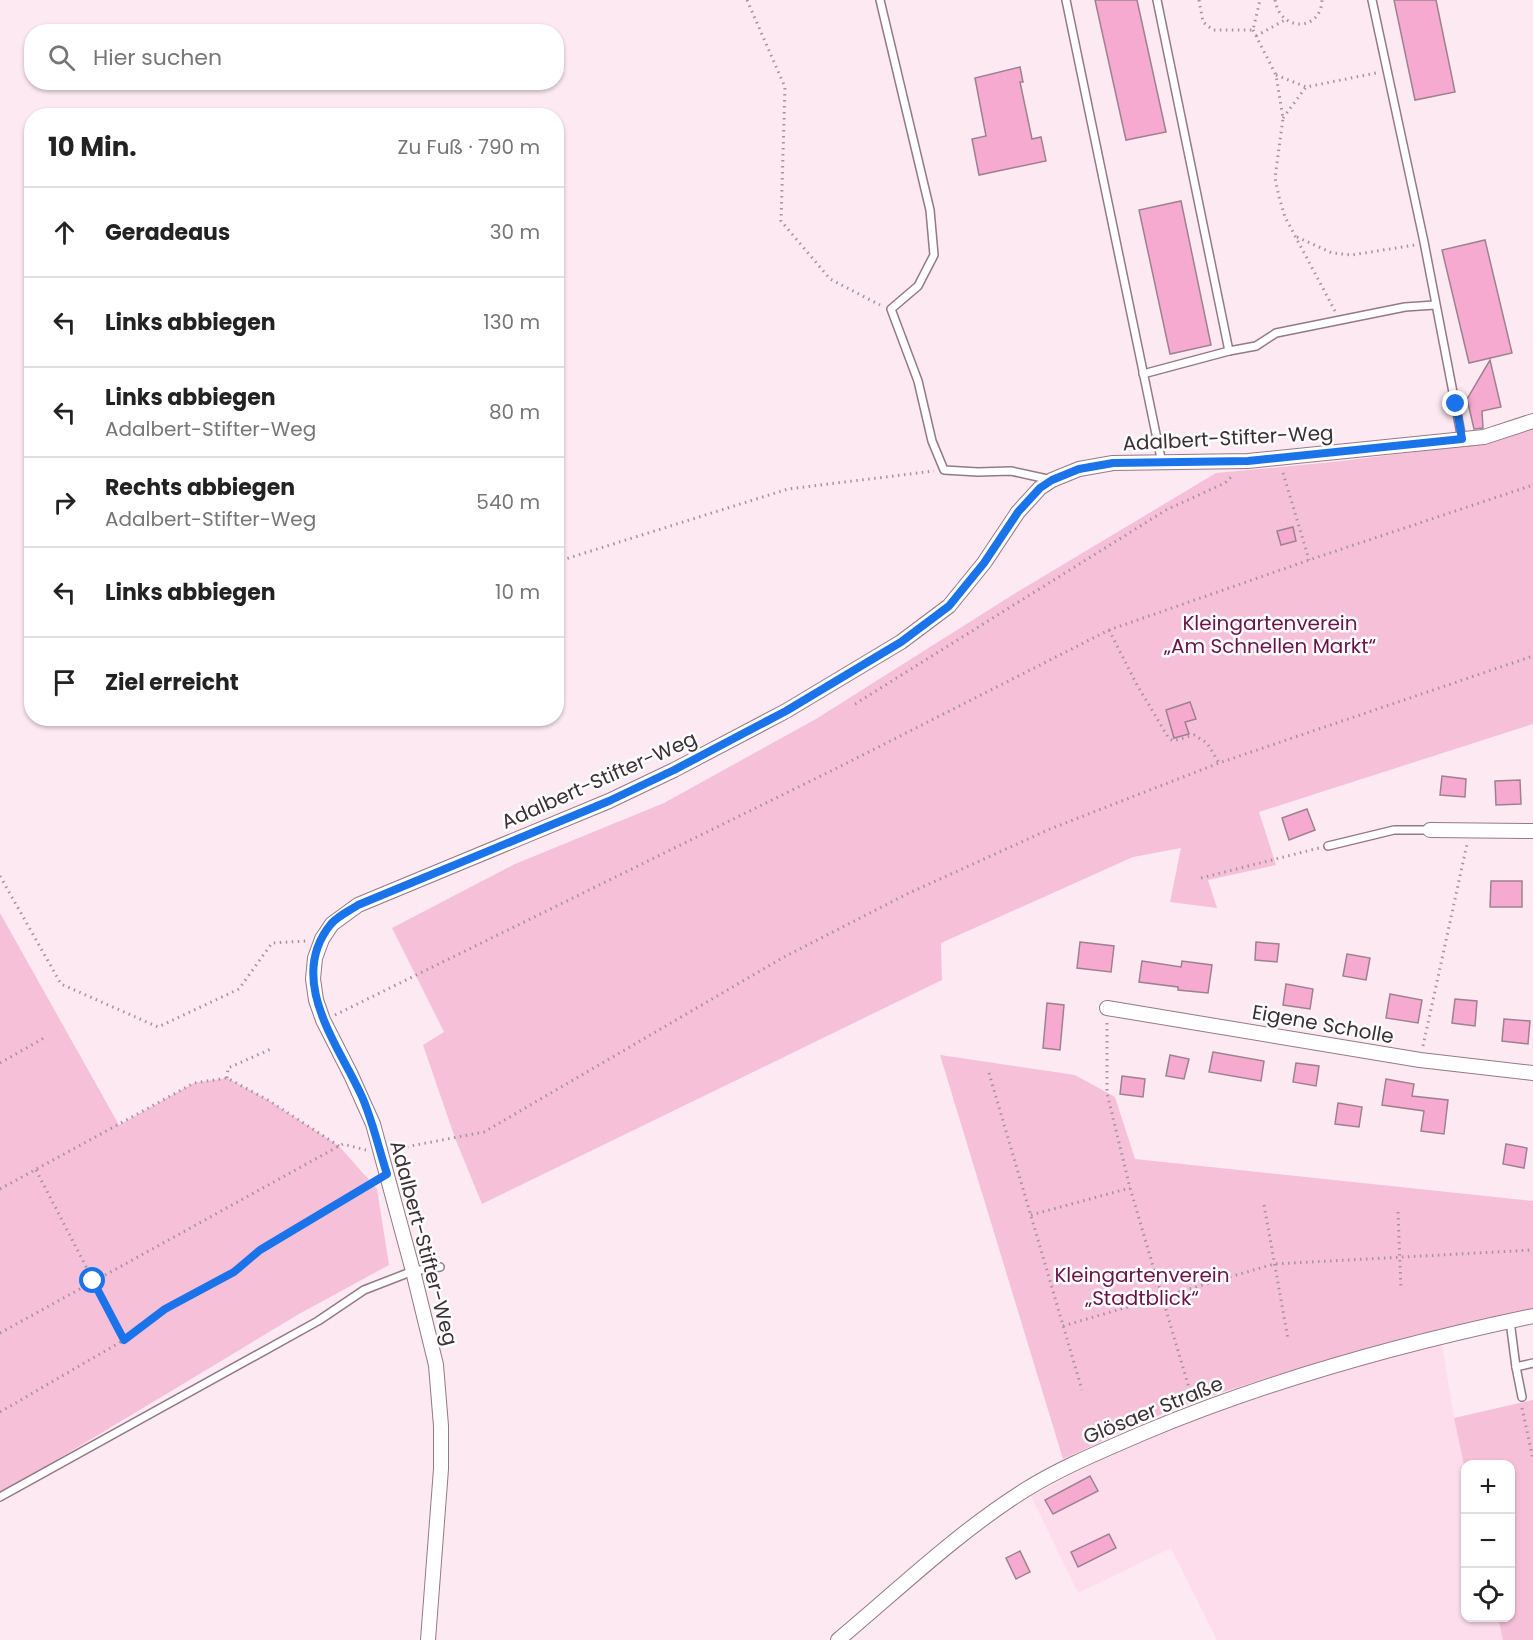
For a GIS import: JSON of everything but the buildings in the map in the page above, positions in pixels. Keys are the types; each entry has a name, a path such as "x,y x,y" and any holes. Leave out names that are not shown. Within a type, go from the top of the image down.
{"street":[{"name":"Adalbert-Stifter-Weg","path":"428,1640 441,1469 441,1426 436,1365 387,1174 375,1151 373,1124 323,1020 316,1000 313,979 315,958 322,939 332,924 358,905 609,801 663,775 786,711 901,642 949,606 984,563 1018,512 1040,488 1052,480 1079,469 1113,463 1248,461 1484,437 1533,421"},
{"path":"1430,830 1533,831"},
{"name":"Eigene Scholle","path":"1107,1008 1420,1060 1533,1072"},
{"name":"Glösaer Straße","path":"838,1640 978,1522 1027,1488 1089,1456 1199,1410 1324,1367 1533,1316"}],"lane":[{"path":"880,0 930,210 934,255 918,286 891,309 918,381 932,441 944,470 1011,471 1052,480"},
{"path":"1066,0 1162,463"},
{"path":"1156,0 1229,351"},
{"path":"1372,0 1424,242 1462,439"},
{"path":"1143,374 1256,346 1276,333 1405,307 1435,305"},
{"path":"1328,846 1394,830 1430,830"},
{"path":"0,1497 318,1321 364,1290 413,1270 440,1267"},
{"path":"1510,1321 1522,1396"},
{"path":"1516,1367 1533,1363"}],"path":[{"path":"747,0 784,87 781,221 830,279 875,304 891,309"},
{"path":"1199,0 1203,22 1213,30 1253,30"},
{"path":"1260,0 1253,30 1276,75 1283,118 1275,178 1285,217 1340,319"},
{"path":"1275,0 1276,8 1285,20 1300,24 1308,23 1319,13 1322,0"},
{"path":"1256,36 1285,20"},
{"path":"1276,75 1306,87 1387,71"},
{"path":"1283,118 1306,87"},
{"path":"1296,236 1332,254 1352,255 1403,248 1424,242"},
{"path":"855,704 1156,516 1225,483 1248,461"},
{"path":"564,559 788,489 944,470"},
{"path":"1283,473 1309,560"},
{"path":"323,1020 405,982 837,768 1109,630 1533,485"},
{"path":"1109,630 1137,685 1168,737 1173,741 1194,735 1207,743 1220,763"},
{"path":"0,1333 343,1144 375,1151 484,1132 784,957 896,899 1050,829 1220,763 1533,656"},
{"path":"1420,1060 1470,831"},
{"path":"1202,878 1328,846"},
{"path":"0,876 61,984 158,1027 239,989 272,944 322,939"},
{"path":"1107,1008 1107,1093 1130,1188 1193,1402 1199,1410"},
{"path":"0,1063 44,1038"},
{"path":"227,1078 228,1068 271,1049"},
{"path":"988,1073 1082,1390"},
{"path":"0,1189 194,1083 227,1078 268,1100 339,1146"},
{"path":"36,1170 124,1340"},
{"path":"0,1412 124,1340 165,1309 234,1272 260,1250 387,1174"},
{"path":"1030,1215 1130,1188"},
{"path":"1264,1205 1288,1340"},
{"path":"1398,1212 1401,1290"},
{"path":"1063,1326 1274,1264 1533,1250"},
{"path":"1522,1396 1522,1411 1533,1459"}],"shaded area":[{"path":"1442,1345 1463,1460 1461,1460 1461,1622 1499,1622 1503,1640 1217,1640 1171,1548 1078,1593 1031,1496 1099,1460 1188,1422 1327,1372"}],"green space":[{"name":"Kleingartenverein „Am Schnellen Markt“","path":"1533,430 1533,724 1259,812 1276,865 1208,880 1217,908 1170,902 1181,848 1133,857 941,943 942,980 482,1204 455,1138 423,1045 444,1032 392,928 515,864 664,803 816,719 1014,594 1216,473 1472,445"},
{"path":"0,913 119,1125 194,1083 227,1078 268,1100 339,1146 377,1189 389,1265 299,1314 0,1494"},
{"name":"Kleingartenverein „Stadtblick“","path":"940,1055 1075,1075 1115,1097 1135,1159 1533,1201 1533,1309 1363,1350 1238,1387 1163,1414 1063,1459"},
{"path":"1533,1400 1533,1640 1503,1640 1499,1622 1515,1622 1515,1460 1463,1460 1454,1418"}],"route":[{"path":"93,1281 124,1340 165,1309 234,1272 260,1250 387,1174 373,1124 332,1040 316,1000 313,979 315,958 322,939 332,924 344,914 358,905 609,801 674,770 786,711 901,642 929,623 965,589 1018,512 1040,488 1052,480 1079,469 1113,463 1248,461 1462,439 1456,404"}]}
